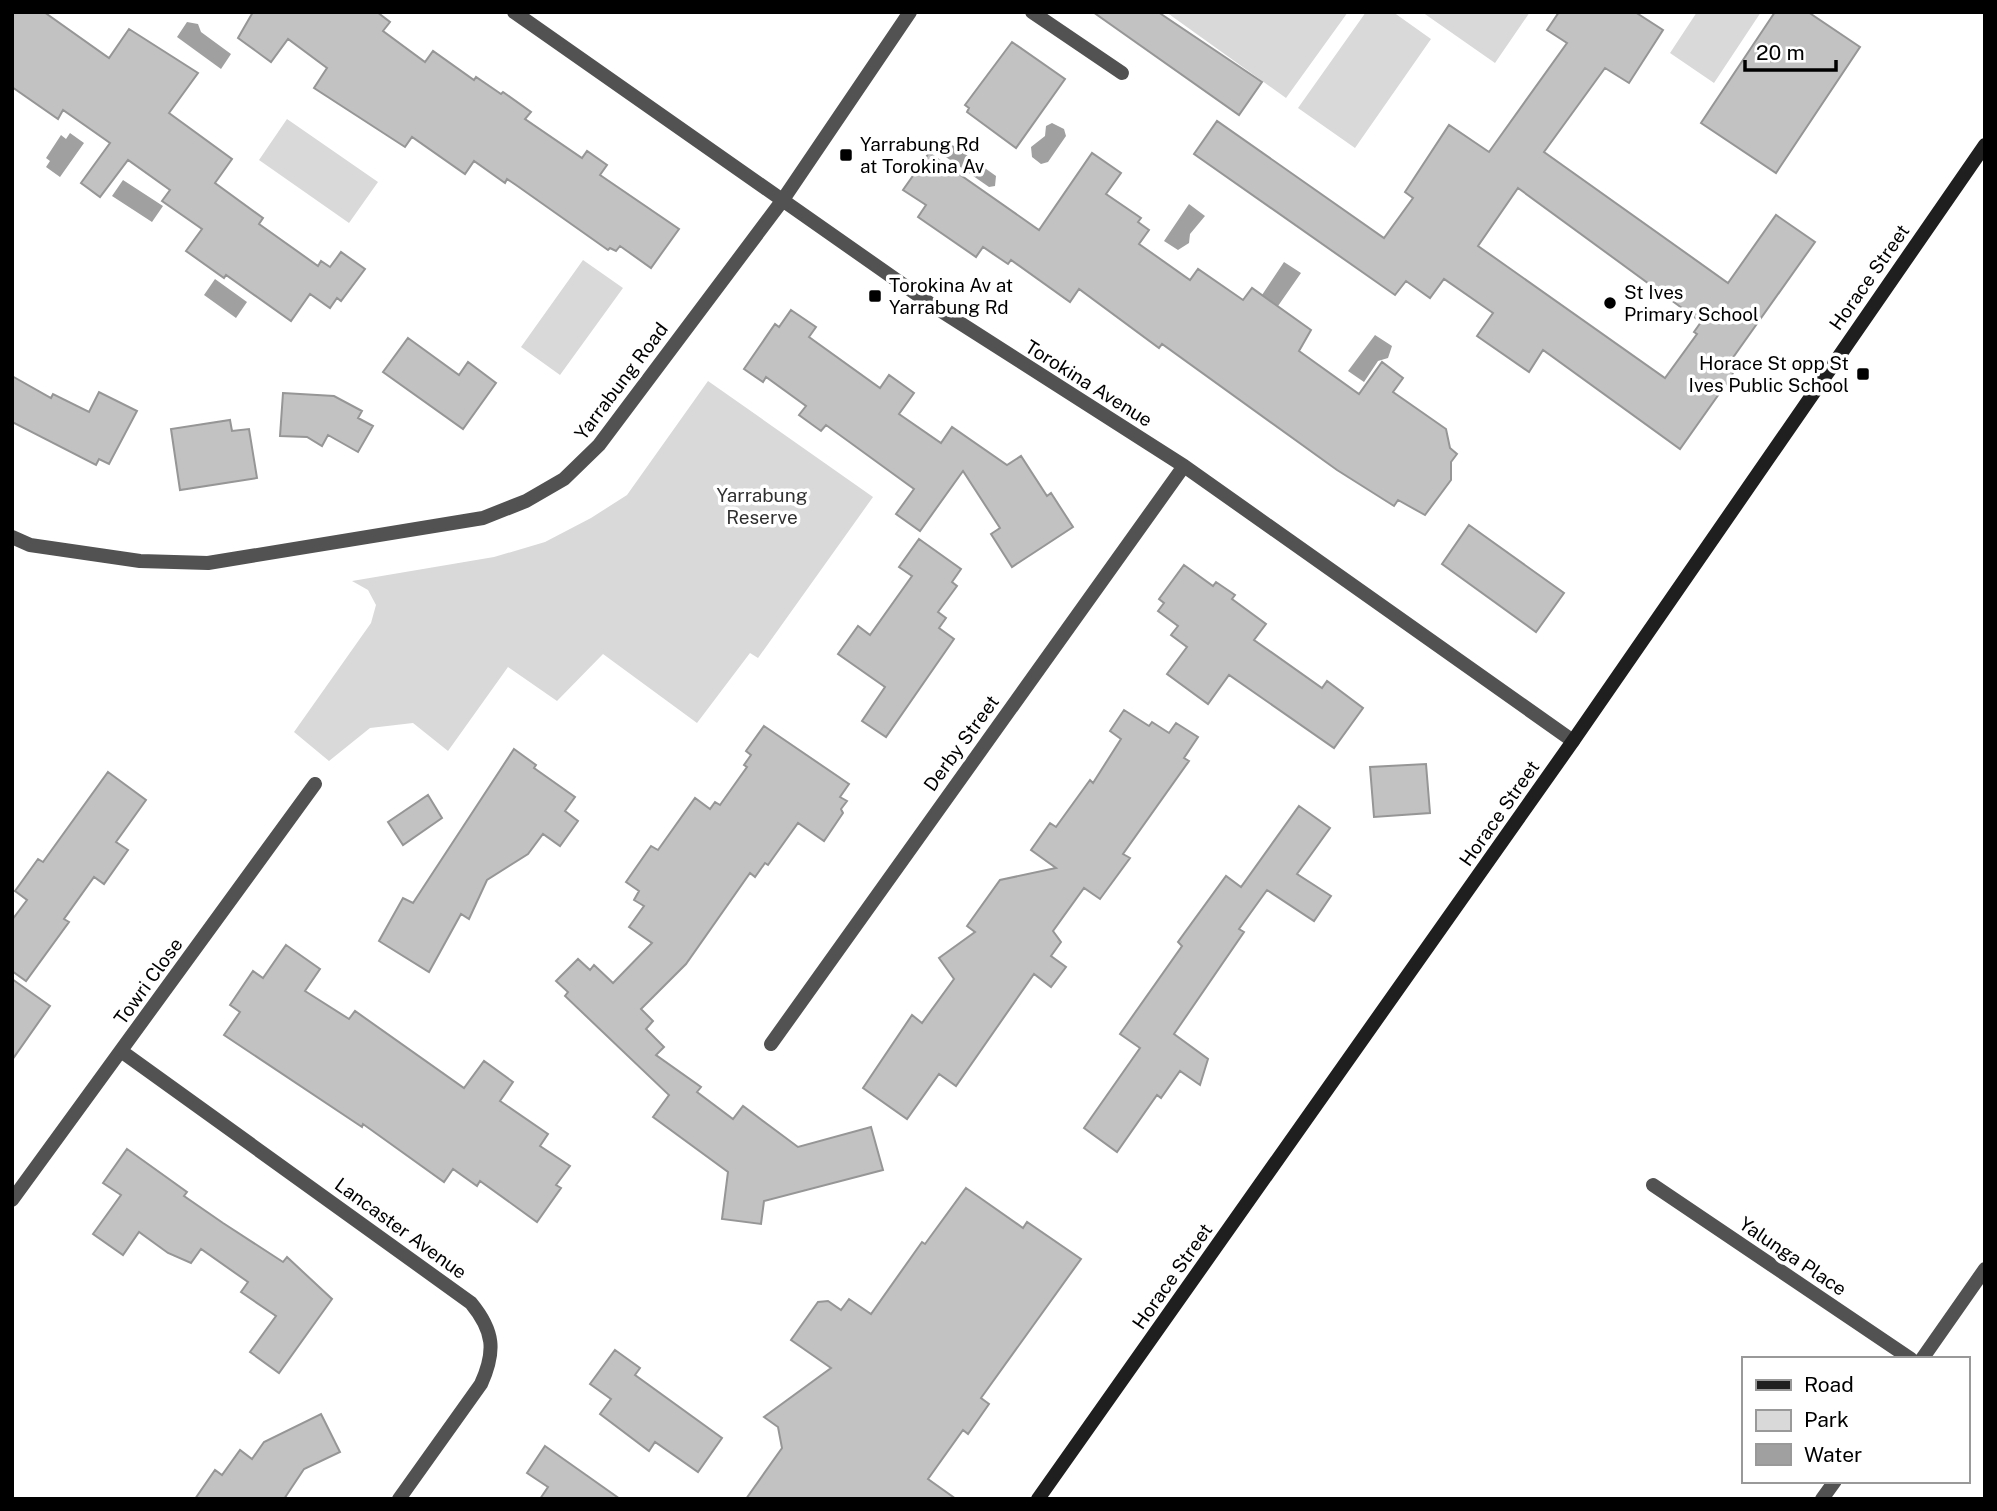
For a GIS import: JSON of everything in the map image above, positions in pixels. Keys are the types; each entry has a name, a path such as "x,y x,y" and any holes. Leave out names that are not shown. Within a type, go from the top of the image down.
{"main road":[{"name":"Horace Street","path":"1038,1499 1573,741 1985,145"}],"street":[{"name":"Torokina Avenue","path":"514,12 934,307 1184,466 1573,741"},
{"name":"Yarrabung Road","path":"12,537 30,545 140,561 208,563 483,518 526,501 564,479 599,445 782,201 910,12"},
{"path":"1032,12 1122,74"},
{"name":"Derby Street","path":"771,1044 1184,466"},
{"name":"Towri Close","path":"12,1200 315,784"},
{"name":"Lancaster Avenue","path":"121,1051 471,1303 486,1321 491,1343 490,1363 481,1384 399,1499"},
{"name":"Yalunga Place","path":"1653,1185 1908,1357"},
{"path":"1923,1357 1985,1269"},
{"path":"1822,1499 1834,1483"}],"green space":[{"path":"1166,12 1348,12 1286,98"},
{"path":"1366,12 1393,12 1431,39 1355,148 1298,108"},
{"path":"1422,12 1530,12 1495,63"},
{"path":"1697,12 1761,12 1714,83 1670,53"},
{"path":"287,119 378,182 349,223 259,160"},
{"path":"583,260 623,288 560,375 521,347"},
{"name":"Yarrabung Reserve","path":"708,381 873,497 758,658 750,653 697,723 603,654 557,701 508,667 448,751 413,723 370,728 329,761 294,732 371,623 376,605 368,590 352,581 494,557 545,542 591,518 627,495"}],"water":[{"path":"187,22 198,24 201,32 231,54 221,69 177,37"},
{"path":"1052,123 1064,129 1066,136 1048,162 1041,164 1032,157 1031,147 1045,136 1046,126"},
{"path":"70,133 84,143 60,177 46,167 50,161 46,158 61,135 66,139"},
{"path":"944,144 951,144 996,176 995,186 989,187 943,155"},
{"path":"123,180 163,206 152,222 112,196"},
{"path":"1189,204 1205,216 1190,234 1189,243 1178,250 1164,241"},
{"path":"1284,262 1301,273 1278,306 1262,295"},
{"path":"215,279 247,302 236,318 204,295"},
{"path":"1375,335 1392,346 1388,358 1378,361 1364,382 1348,371"}],"building":[{"path":"12,12 44,12 109,58 129,29 198,73 169,113 232,159 215,183 263,218 259,224 318,266 321,261 330,267 341,252 365,269 341,301 337,298 330,308 310,294 291,321 226,275 224,278 186,251 202,229 162,201 170,190 128,160 100,197 81,183 110,143 63,110 58,119 12,87"},
{"path":"253,12 377,12 390,22 383,31 425,62 433,51 474,80 476,77 501,94 503,92 531,112 525,119 582,158 587,151 607,165 600,175 679,229 651,268 620,246 616,251 610,248 608,250 507,179 505,183 474,161 465,174 412,137 405,147 314,88 327,68 288,39 271,62 238,38"},
{"path":"1093,12 1158,12 1262,82 1239,115"},
{"path":"1559,12 1635,12 1663,30 1629,83 1605,68 1544,152 1728,283 1776,215 1815,242 1732,359 1738,363 1731,377 1680,449 1543,350 1529,372 1477,336 1493,313 1444,279 1430,298 1406,281 1395,295 1194,154 1217,121 1384,238 1413,198 1405,192 1449,125 1489,152 1567,43 1547,30","holes":["1518,188 1701,322 1694,332 1697,334 1665,378 1478,246"]},
{"path":"1775,12 1808,12 1860,47 1776,173 1701,123"},
{"path":"1012,42 1065,79 1016,148 967,112 969,108 965,105"},
{"path":"929,153 1039,230 1092,153 1121,173 1106,194 1141,218 1138,222 1149,230 1139,244 1190,280 1198,269 1243,300 1252,288 1311,330 1299,351 1359,394 1382,362 1403,378 1393,392 1446,429 1450,448 1457,454 1451,462 1451,480 1425,515 1398,500 1394,506 1337,470 1162,344 1159,348 1079,289 1070,302 1011,260 1008,264 983,247 976,257 918,217 926,205 903,190"},
{"path":"791,310 816,327 809,337 880,388 889,375 914,393 899,414 941,443 952,427 1007,465 1021,456 1047,496 1051,493 1073,527 1012,567 991,534 1000,528 963,471 920,531 896,514 914,489 826,425 821,431 799,415 806,406 766,377 763,382 744,369 775,324 779,327"},
{"path":"408,338 459,375 468,362 496,383 463,429 383,372"},
{"path":"12,376 51,398 53,394 89,412 99,392 137,411 109,464 99,459 96,465 12,422"},
{"path":"283,393 334,396 362,411 358,418 373,426 358,452 328,435 322,446 307,437 280,436"},
{"path":"230,420 232,431 249,429 257,478 180,490 171,429"},
{"path":"1469,525 1564,593 1536,632 1442,564"},
{"path":"919,539 961,569 952,582 957,586 938,612 946,618 939,628 954,639 886,737 862,721 885,687 838,654 858,626 870,635 912,576 899,567"},
{"path":"1184,565 1213,586 1216,582 1235,595 1232,599 1266,624 1254,640 1322,688 1327,681 1363,708 1334,748 1229,675 1208,704 1167,674 1187,647 1171,635 1178,626 1158,611 1164,603 1159,599"},
{"path":"1124,710 1149,726 1152,722 1169,733 1176,723 1198,737 1184,758 1189,761 1123,854 1130,858 1100,899 1084,888 1053,931 1061,942 1051,956 1066,967 1051,987 1034,974 956,1086 939,1074 907,1119 863,1088 912,1015 922,1023 954,979 939,958 975,932 967,926 1000,880 1056,868 1031,850 1050,823 1056,827 1090,780 1093,783 1121,739 1110,731"},
{"path":"764,726 849,784 840,797 847,801 841,809 843,813 824,841 798,823 768,865 765,863 755,877 750,873 686,964 641,1009 653,1021 646,1029 664,1047 656,1055 701,1087 697,1092 733,1119 743,1106 798,1147 871,1127 883,1170 764,1201 761,1224 722,1219 728,1172 653,1117 669,1095 565,996 568,992 556,981 578,959 590,970 594,965 613,983 652,943 629,927 644,906 634,900 639,891 626,882 651,846 658,850 695,798 710,809 715,802 720,805 747,767 744,765 751,755 746,751"},
{"path":"514,749 536,765 534,768 575,797 565,811 578,821 560,846 543,834 528,854 487,880 469,919 461,914 429,972 379,941 403,898 413,903"},
{"path":"1426,764 1430,813 1374,817 1370,767"},
{"path":"108,772 146,800 116,842 128,850 104,884 94,877 64,919 69,922 26,981 12,971 12,920 27,900 15,891 38,859 43,862"},
{"path":"428,795 442,818 403,845 388,822"},
{"path":"1299,806 1330,828 1297,874 1331,896 1314,921 1267,890 1239,929 1244,932 1174,1034 1208,1059 1200,1085 1180,1071 1161,1098 1157,1095 1117,1152 1084,1128 1140,1048 1120,1034 1182,946 1178,942 1226,876 1241,887"},
{"path":"286,945 320,969 305,991 349,1019 355,1011 464,1088 484,1061 513,1082 500,1101 548,1134 540,1146 570,1166 556,1185 561,1188 537,1222 480,1181 477,1186 453,1169 444,1182 363,1124 362,1127 224,1035 240,1012 230,1005 253,971 263,978"},
{"path":"12,979 50,1006 12,1060"},
{"path":"127,1149 187,1192 184,1196 223,1223 283,1262 287,1257 332,1299 279,1373 250,1352 276,1316 241,1292 248,1282 201,1249 191,1263 168,1253 139,1232 123,1255 93,1234 121,1195 103,1183"},
{"path":"966,1188 1023,1228 1027,1222 1081,1259 981,1398 989,1404 968,1434 963,1430 928,1479 956,1499 746,1499 782,1448 778,1427 764,1417 831,1368 791,1340 818,1302 828,1301 841,1310 849,1299 871,1314 922,1242 925,1244"},
{"path":"615,1350 640,1368 635,1375 722,1438 698,1472 655,1442 649,1451 600,1414 611,1399 590,1384"},
{"path":"321,1414 340,1452 304,1469 284,1499 195,1499 215,1470 222,1475 240,1450 252,1459 264,1442"},
{"path":"545,1446 620,1499 540,1499 548,1487 527,1473"}],"place":[{"name":"Yarrabung Rd at Torokina Av","path":"846,155"},
{"name":"Torokina Av at Yarrabung Rd","path":"875,296"},
{"name":"St Ives Primary School","path":"1610,303"},
{"name":"Horace St opp St Ives Public School","path":"1863,374"}]}
